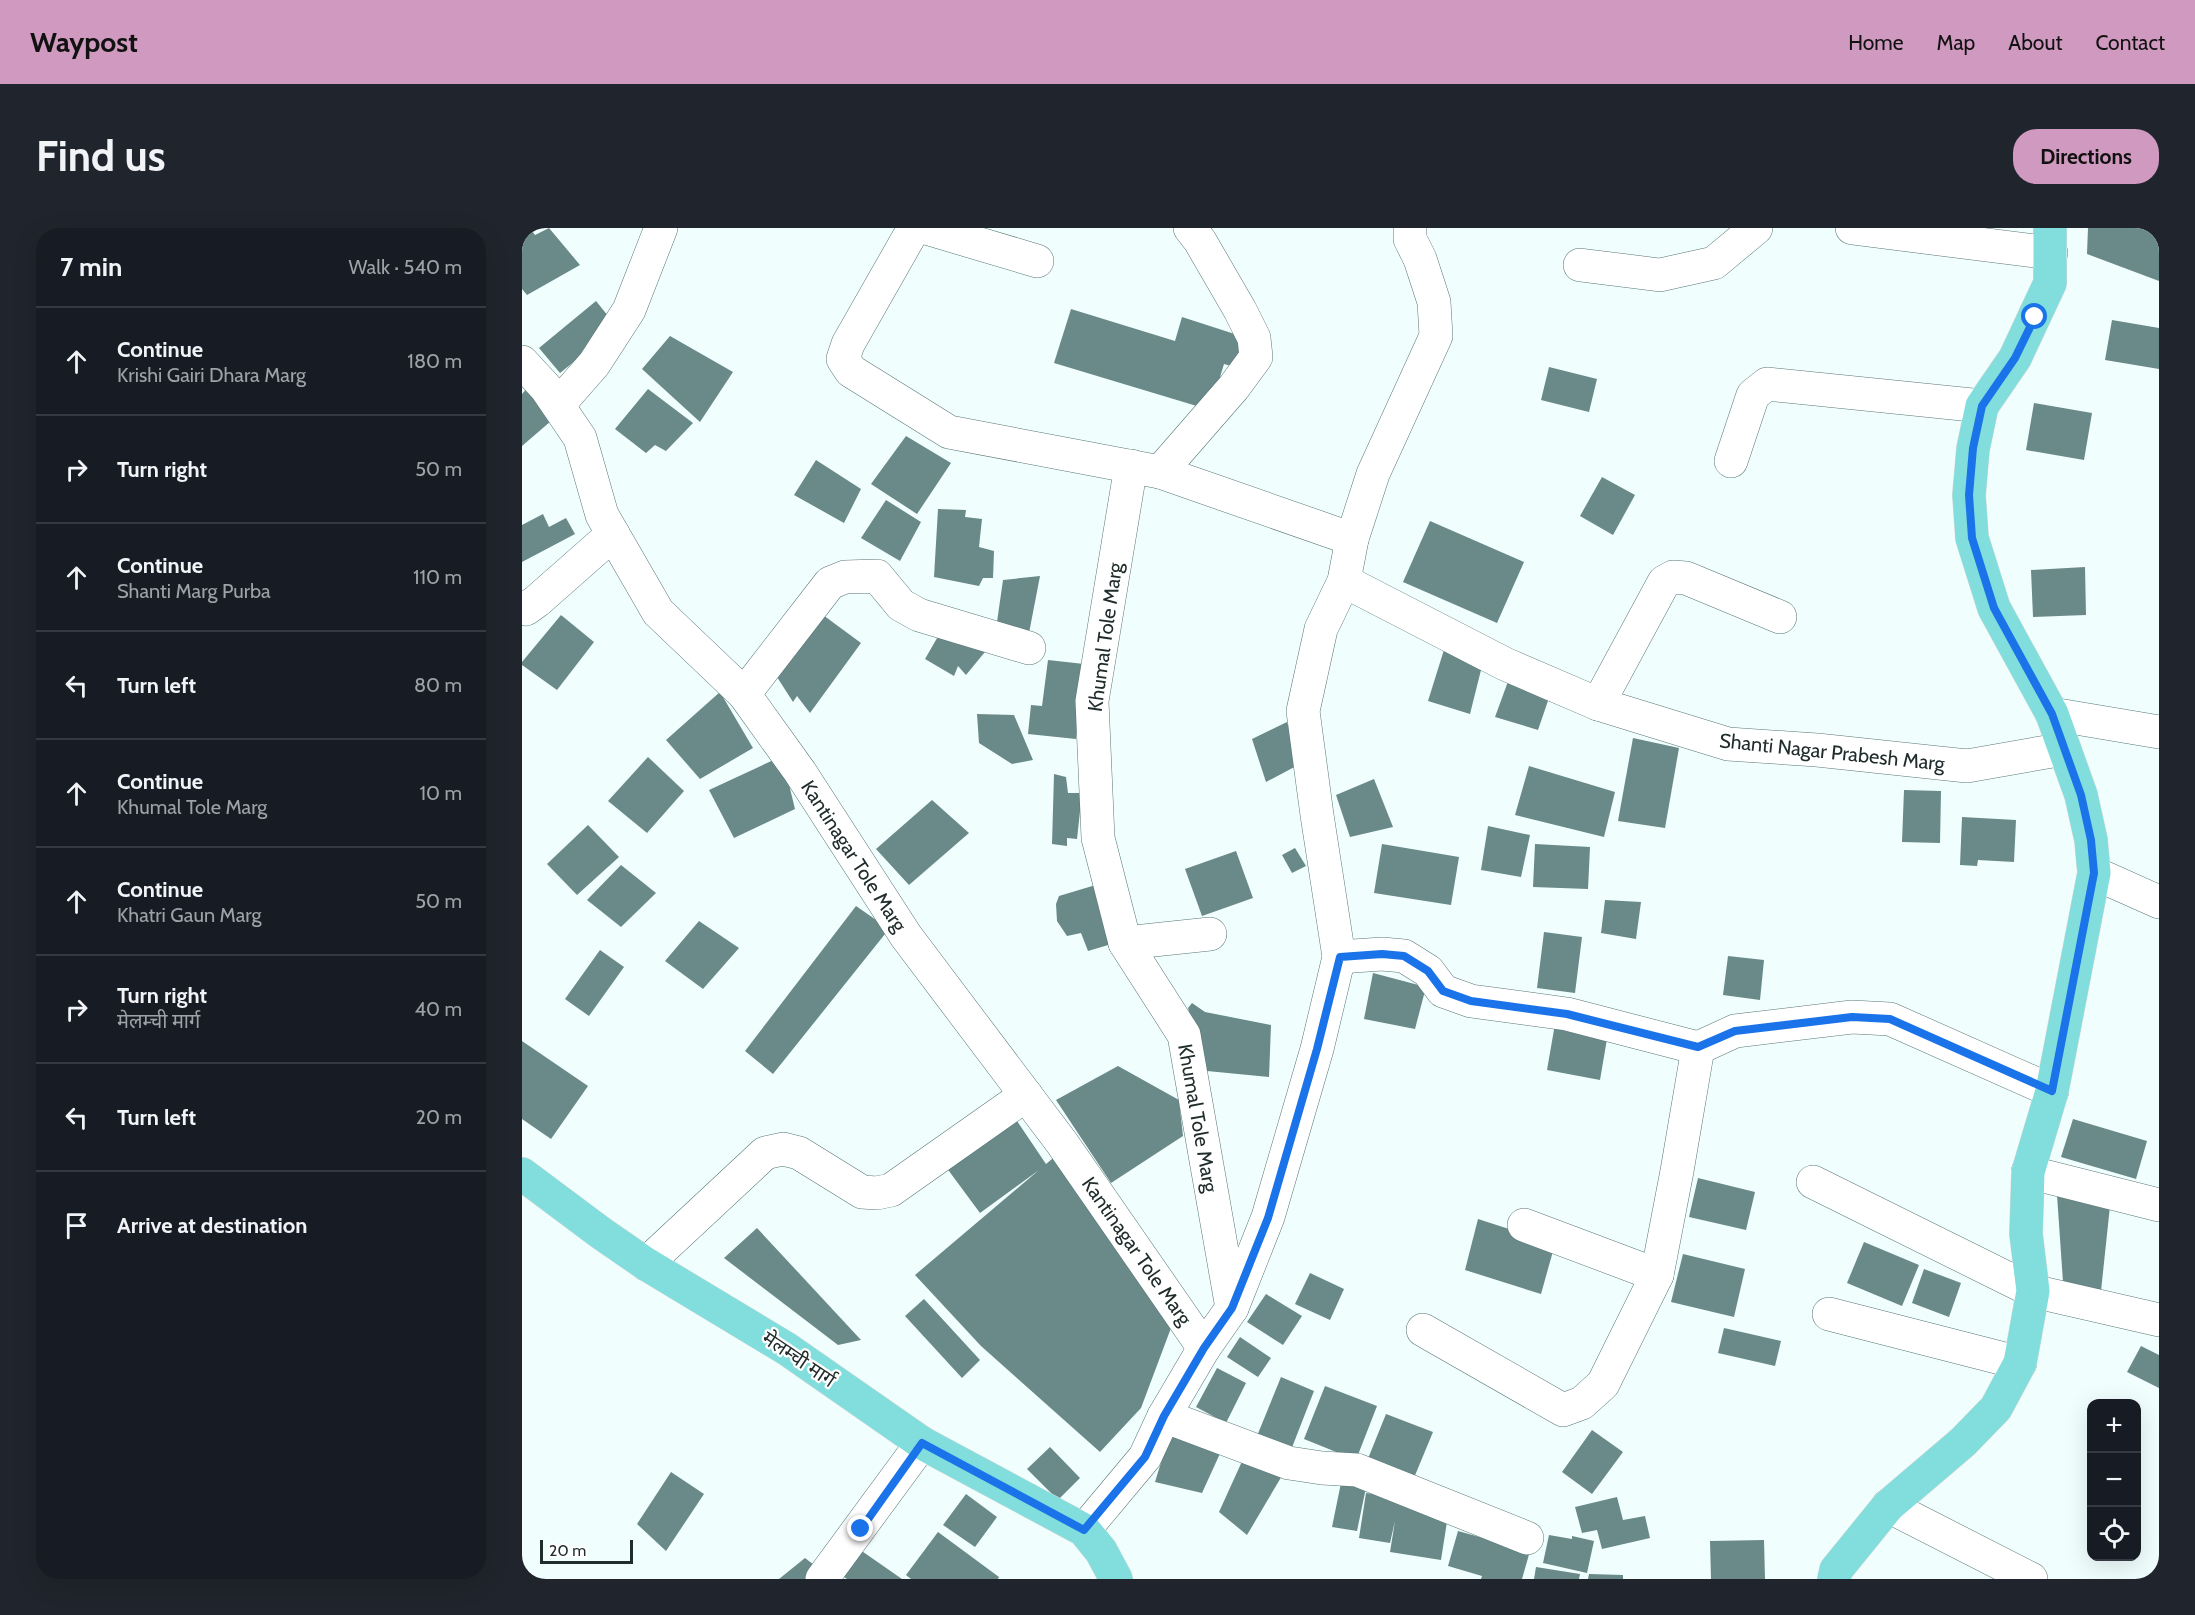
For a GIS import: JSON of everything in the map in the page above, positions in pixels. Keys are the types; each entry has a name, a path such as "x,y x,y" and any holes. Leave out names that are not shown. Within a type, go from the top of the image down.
{"main road":[{"path":"1834,1579 1836,1570 1888,1506 1963,1442 1996,1408 2020,1363 2032,1291 2026,1234 2028,1172 2052,1091 2094,873 2091,840 2081,795 2052,714 1994,608 1972,538 1969,495 1973,448 1982,406 2015,358 2050,282 2050,240"},
{"name":"मेलम्ची मार्ग","path":"522,1174 646,1264 788,1350 922,1443 1084,1530"},
{"path":"1084,1530 1101,1551 1116,1579"}],"street":[{"path":"558,405 594,364 629,310 661,228"},
{"path":"914,228 848,344 843,359 851,371 949,432 1146,469 1352,539"},
{"path":"926,228 1037,261"},
{"path":"1146,469 1234,387 1256,357 1254,338 1240,310 1190,228"},
{"path":"1084,1530 1145,1457 1164,1416 1204,1348 1232,1308 1268,1218 1317,1049 1340,957 1302,711 1321,629 1344,580 1352,539 1373,474 1436,336 1434,302 1420,259 1410,239 1410,228"},
{"path":"1580,265 1660,275 1714,263 1756,228"},
{"path":"1852,228 2050,240"},
{"name":"Kantinagar Tole Marg","path":"522,362 546,388 580,438 602,515 658,612 744,694 800,772 906,936 1069,1153 1204,1348"},
{"path":"1731,461 1753,395 1767,384 1982,406"},
{"name":"Khumal Tole Marg","path":"1146,469 1092,701 1098,837 1125,943 1184,1035 1232,1308"},
{"path":"522,607 526,609 537,601 613,534"},
{"path":"744,694 830,583 845,577 877,576 901,605 919,615 1029,648"},
{"path":"1598,704 1664,582 1673,577 1686,578 1780,617"},
{"name":"Shanti Nagar Prabesh Marg","path":"1344,580 1505,664 1598,704 1728,744 1817,750 1967,766 2064,748"},
{"path":"2052,714 2159,732"},
{"path":"2094,873 2159,902"},
{"path":"1125,943 1210,934"},
{"path":"1340,957 1382,954 1404,956 1428,971 1443,991 1471,1001 1567,1014 1698,1047 1735,1031 1852,1017 1890,1019 2052,1091"},
{"path":"1423,1330 1563,1410 1582,1403 1603,1384 1657,1275 1698,1047"},
{"path":"646,1264 765,1153 783,1149 799,1153 862,1192 877,1193 891,1190 1026,1095"},
{"path":"2028,1172 2159,1205"},
{"path":"1813,1182 2032,1291 2159,1320"},
{"path":"1524,1226 1657,1275"},
{"path":"1829,1314 2020,1363"},
{"path":"1164,1416 1288,1462 1322,1468 1357,1470 1527,1538"},
{"path":"822,1579 922,1443"},
{"path":"1888,1506 2031,1579"}],"building":[{"path":"522,228 530,228 535,235 549,228 580,265 527,295 522,289"},
{"path":"2088,228 2145,228 2159,235 2159,281 2087,254"},
{"path":"596,301 617,327 560,373 539,348"},
{"path":"1071,309 1175,341 1182,317 1247,338 1238,368 1224,364 1210,410 1054,363"},
{"path":"2112,320 2159,328 2159,369 2105,360"},
{"path":"670,336 733,372 700,422 642,369"},
{"path":"1549,367 1597,379 1589,412 1541,400"},
{"path":"530,385 558,415 522,446 522,394"},
{"path":"648,389 693,423 666,451 655,445 646,453 615,429"},
{"path":"2034,403 2092,413 2084,460 2026,450"},
{"path":"906,436 951,463 917,514 871,484"},
{"path":"816,460 861,489 844,523 794,495"},
{"path":"1602,477 1635,495 1613,535 1580,516"},
{"path":"886,500 921,522 900,561 861,538"},
{"path":"938,509 966,510 965,517 982,519 979,547 994,551 993,578 983,578 979,586 934,577"},
{"path":"543,514 549,527 566,518 575,534 522,562 522,525"},
{"path":"1430,521 1524,562 1497,623 1403,582"},
{"path":"2085,567 2086,615 2033,617 2031,570"},
{"path":"1040,576 1029,633 997,622 1003,580"},
{"path":"561,615 594,642 557,690 522,665 522,662"},
{"path":"823,615 861,643 810,713 797,696 793,702 777,677"},
{"path":"944,626 989,647 966,675 958,666 954,676 925,659"},
{"path":"1448,637 1484,658 1470,714 1428,701"},
{"path":"1048,660 1084,664 1076,739 1028,734 1031,705 1042,706"},
{"path":"1510,676 1551,692 1538,730 1495,717"},
{"path":"720,692 753,748 700,779 666,740"},
{"path":"977,714 1014,715 1033,760 1012,764 979,743"},
{"path":"1287,722 1300,764 1266,782 1252,739"},
{"path":"1633,738 1679,748 1665,828 1618,821"},
{"path":"782,756 795,809 734,838 709,790"},
{"path":"648,757 684,791 647,833 608,801"},
{"path":"1529,766 1615,792 1604,837 1515,815"},
{"path":"1054,774 1066,777 1068,793 1082,793 1077,839 1067,838 1067,846 1052,844"},
{"path":"1374,779 1393,827 1350,837 1336,795"},
{"path":"1904,790 1941,791 1940,843 1902,842"},
{"path":"932,800 969,833 909,885 876,849"},
{"path":"1962,817 2016,820 2014,862 1978,860 1977,866 1960,865"},
{"path":"588,825 619,857 577,895 547,864"},
{"path":"1488,826 1530,835 1521,877 1481,870"},
{"path":"1382,844 1459,857 1451,905 1374,893"},
{"path":"1535,844 1590,847 1588,889 1533,887"},
{"path":"1295,848 1306,866 1292,873 1282,855"},
{"path":"1236,851 1253,898 1202,916 1185,869"},
{"path":"621,865 656,893 621,927 587,900"},
{"path":"1099,884 1115,943 1088,951 1081,933 1067,936 1057,921 1056,904 1059,896"},
{"path":"1605,900 1641,902 1636,939 1601,933"},
{"path":"856,906 889,929 773,1074 745,1051"},
{"path":"699,921 739,948 703,989 665,961"},
{"path":"1544,932 1582,937 1575,993 1537,988"},
{"path":"600,950 624,967 589,1016 565,999"},
{"path":"1728,956 1764,960 1760,1000 1723,995"},
{"path":"1373,973 1426,987 1415,1029 1364,1019"},
{"path":"1192,1003 1205,1012 1271,1025 1269,1077 1207,1071 1188,1008"},
{"path":"1555,1024 1608,1033 1600,1080 1547,1070"},
{"path":"522,1041 588,1086 551,1139 522,1119"},
{"path":"1118,1066 1179,1100 1183,1136 1111,1183 1056,1100"},
{"path":"1015,1118 1046,1164 1058,1154 1174,1320 1141,1408 1100,1452 981,1346 915,1275 1039,1170 980,1213 946,1167"},
{"path":"2073,1119 2147,1141 2136,1179 2061,1157"},
{"path":"1698,1178 1755,1192 1746,1230 1689,1217"},
{"path":"2057,1195 2110,1206 2101,1291 2063,1282"},
{"path":"1478,1219 1555,1244 1541,1294 1465,1270"},
{"path":"757,1228 861,1340 838,1345 724,1258"},
{"path":"1864,1242 1919,1265 1902,1306 1847,1283"},
{"path":"1683,1254 1745,1269 1734,1317 1671,1302"},
{"path":"1924,1269 1961,1283 1949,1317 1912,1303"},
{"path":"1310,1273 1344,1289 1330,1320 1295,1304"},
{"path":"1266,1294 1302,1316 1283,1345 1247,1322"},
{"path":"924,1299 980,1360 962,1378 905,1316"},
{"path":"1724,1328 1781,1341 1775,1366 1718,1353"},
{"path":"1240,1337 1271,1358 1258,1377 1227,1357"},
{"path":"2141,1346 2159,1355 2159,1388 2127,1372"},
{"path":"1217,1368 1246,1383 1226,1423 1196,1407"},
{"path":"1281,1377 1314,1391 1291,1450 1257,1436"},
{"path":"1325,1386 1377,1406 1356,1460 1304,1439"},
{"path":"1386,1414 1433,1432 1411,1485 1365,1466"},
{"path":"1171,1430 1223,1447 1202,1493 1155,1482"},
{"path":"1592,1430 1623,1452 1592,1494 1562,1472"},
{"path":"1050,1447 1080,1478 1058,1500 1027,1469"},
{"path":"1244,1457 1286,1469 1247,1535 1219,1512"},
{"path":"671,1472 704,1494 666,1551 637,1524"},
{"path":"1343,1473 1368,1478 1357,1531 1332,1527"},
{"path":"1366,1493 1421,1501 1449,1509 1441,1560 1390,1552 1395,1521 1390,1543 1359,1538"},
{"path":"966,1494 997,1517 975,1547 943,1525"},
{"path":"1617,1497 1623,1520 1645,1516 1650,1538 1602,1549 1597,1530 1582,1533 1575,1507"},
{"path":"1458,1531 1530,1551 1522,1579 1481,1579 1482,1576 1448,1566"},
{"path":"938,1532 999,1577 998,1579 911,1579 906,1575"},
{"path":"1549,1535 1572,1539 1572,1536 1594,1541 1587,1573 1543,1563"},
{"path":"1764,1540 1765,1579 1711,1579 1710,1541"},
{"path":"856,1547 902,1579 847,1579 838,1573"},
{"path":"805,1558 818,1568 806,1579 779,1579"},
{"path":"1536,1567 1580,1574 1579,1579 1534,1579"},
{"path":"1589,1574 1623,1575 1623,1579 1588,1579"}],"route":[{"path":"861,1529 922,1443 1084,1530 1145,1457 1164,1416 1204,1348 1232,1308 1268,1218 1317,1049 1340,957 1382,954 1404,956 1428,971 1443,991 1471,1001 1567,1014 1698,1047 1735,1031 1852,1017 1890,1019 2052,1091 2094,873 2091,840 2081,795 2052,714 1994,608 1972,538 1969,495 1973,448 1982,406 2015,358 2035,317"}]}
